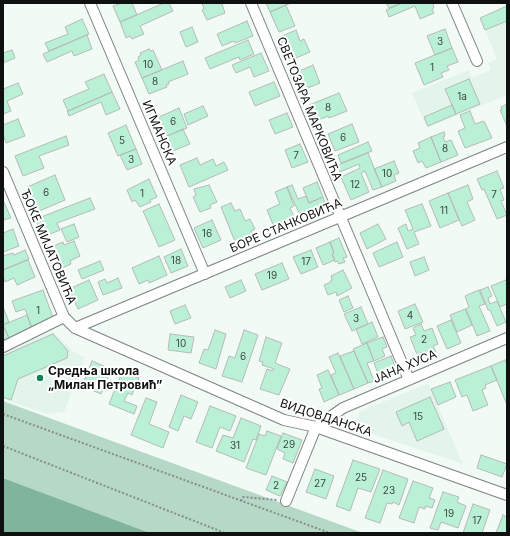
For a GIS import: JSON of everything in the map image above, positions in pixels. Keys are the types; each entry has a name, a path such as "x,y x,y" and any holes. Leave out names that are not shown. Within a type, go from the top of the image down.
{"street":[{"name":"ИГМАНСКА","path":"90,3 205,274"},
{"name":"СВЕТОЗАРА МАРКОВИЋА","path":"251,3 408,380"},
{"path":"452,3 477,61"},
{"name":"БОРЕ СТАНКОВИЋА","path":"75,328 507,147"},
{"name":"ЂОКЕ МИЈАТОВИЋА","path":"3,172 64,317 75,328"},
{"path":"3,347 64,317"},
{"name":"ВИДОВДАНСКА","path":"75,328 284,420 316,427 507,495"},
{"name":"ЈАНА ХУСА","path":"316,427 343,408 507,338"},
{"path":"286,501 316,427"}],"path":[{"path":"3,414 330,533"},
{"path":"3,446 225,533"},
{"path":"241,501 243,497 286,501"}],"shaded area":[{"path":"507,21 507,95 427,128 412,93 469,70 472,78 491,70 488,63 497,59 485,30"},
{"name":"Средња школа „Милан Петровић”","path":"53,331 74,352 85,357 64,412 47,414 3,399 3,353"},
{"path":"428,383 463,464 360,430 357,426 359,412"},
{"path":"3,401 363,533 150,533 3,478"},
{"path":"3,478 150,533 3,533"}],"building":[{"path":"122,3 132,3 137,15 120,22 113,6"},
{"path":"164,3 169,3 173,11 140,26 144,34 132,39 130,36 126,38 120,22"},
{"path":"202,3 223,3 225,13 207,20 202,10 204,9"},
{"path":"266,3 291,3 270,12"},
{"path":"386,3 402,3 389,8"},
{"path":"402,3 434,3 434,8 432,9 434,13 420,19 415,6 389,17 386,10"},
{"path":"286,5 295,26 279,32 270,12"},
{"path":"507,6 507,21 485,30 480,18"},
{"path":"82,19 89,34 49,51 45,43 68,34 65,27"},
{"path":"247,21 253,36 222,46 217,34"},
{"path":"192,27 198,42 186,47 180,32"},
{"path":"445,29 452,48 435,55 427,36"},
{"path":"296,30 300,41 304,39 310,52 289,61 280,37"},
{"path":"87,35 92,49 74,56 72,51 47,62 43,54"},
{"path":"248,40 254,54 240,60 239,57 210,69 205,58"},
{"path":"452,48 458,62 447,66 449,70 441,73 443,77 424,85 415,63"},
{"path":"149,49 150,51 153,50 162,70 142,78 135,62 139,60 138,57 141,55 140,53"},
{"path":"12,50 15,58 3,63 3,53"},
{"path":"261,53 269,71 254,77 250,67 236,73 232,65"},
{"path":"183,61 188,74 168,82 169,84 166,85 167,87 149,94 142,78"},
{"path":"313,65 320,83 303,90 295,73"},
{"path":"104,74 112,92 68,111 63,100 89,89 85,82"},
{"path":"469,79 480,104 456,114 445,89"},
{"path":"274,82 280,96 255,106 249,92"},
{"path":"18,83 23,94 7,101 11,111 3,114 3,89"},
{"path":"112,92 120,109 106,115 101,102 69,116 67,111"},
{"path":"339,93 347,111 316,121 309,105"},
{"path":"507,104 507,126 500,110 502,110 501,107"},
{"path":"452,105 456,114 428,126 424,117"},
{"path":"203,106 208,116 188,125 184,114"},
{"path":"179,108 187,128 167,136 159,117"},
{"path":"470,111 475,124 484,121 492,138 465,148 458,131 465,128 460,115"},
{"path":"287,113 293,127 275,134 269,120"},
{"path":"18,119 25,136 6,143 3,134 3,125"},
{"path":"352,124 359,142 335,151 328,134"},
{"path":"126,125 136,149 118,156 108,133"},
{"path":"183,129 190,144 173,151 167,136"},
{"path":"444,132 445,136 443,137 445,142 451,140 458,155 441,162 431,137"},
{"path":"66,136 69,145 39,156 44,168 23,176 15,156"},
{"path":"431,137 441,162 426,168 422,161 418,163 413,151 420,148 418,143"},
{"path":"368,142 372,151 341,163 338,155"},
{"path":"300,144 308,162 292,168 285,150"},
{"path":"136,149 142,164 127,170 120,155"},
{"path":"368,153 382,187 373,190 365,171 361,173 369,192 351,200 341,177 360,168 359,164 340,172 338,165"},
{"path":"197,158 200,165 213,159 216,166 224,162 228,170 189,187 180,165"},
{"path":"394,161 399,173 394,175 396,181 382,187 374,169"},
{"path":"497,171 504,188 500,189 504,200 501,201 507,215 497,219 484,189 482,190 477,179"},
{"path":"55,175 65,200 37,212 27,187"},
{"path":"149,179 157,197 150,200 151,202 140,207 135,200 132,202 127,190"},
{"path":"317,182 323,197 309,203 303,188"},
{"path":"209,185 217,202 210,205 211,208 200,212 193,197 196,195 194,189"},
{"path":"292,185 298,199 306,196 309,203 323,197 326,206 307,214 305,211 299,213 287,187"},
{"path":"468,185 473,199 467,202 475,220 462,226 448,193"},
{"path":"287,187 294,206 290,208 295,219 274,227 267,210 280,204 275,192"},
{"path":"448,193 459,220 440,228 429,201"},
{"path":"90,198 95,209 57,223 60,230 43,237 36,219"},
{"path":"3,200 11,218 3,220"},
{"path":"231,203 235,211 240,209 245,221 250,219 255,229 251,231 254,237 236,244 221,207"},
{"path":"159,204 175,240 159,247 143,211"},
{"path":"422,204 431,226 414,232 419,244 407,249 398,228 406,224 408,231 413,229 405,210"},
{"path":"212,220 221,240 203,248 194,228"},
{"path":"74,224 79,237 67,242 61,229"},
{"path":"378,224 386,239 367,249 360,233"},
{"path":"13,229 19,246 3,252 3,233"},
{"path":"339,238 347,257 343,258 345,262 339,264 337,261 335,262 332,254 334,253 330,242"},
{"path":"74,241 80,256 70,261 71,264 60,269 51,247 63,242 64,245"},
{"path":"330,242 334,253 332,254 335,260 323,265 316,248"},
{"path":"397,242 403,257 379,267 373,253"},
{"path":"181,249 188,266 171,273 164,257"},
{"path":"25,250 29,259 3,270 3,256 13,253 14,255"},
{"path":"311,250 318,267 301,274 293,257"},
{"path":"159,256 167,275 149,283 148,280 139,284 132,268"},
{"path":"424,257 429,270 415,276 410,262"},
{"path":"28,260 35,277 17,285 14,278 5,282 3,270"},
{"path":"100,261 104,270 82,279 78,270"},
{"path":"282,263 289,279 262,290 255,274"},
{"path":"343,270 352,288 337,296 336,292 328,295 324,285 331,282 331,276"},
{"path":"118,278 122,288 103,295 98,282 105,279 107,283"},
{"path":"89,280 98,300 78,309 69,289"},
{"path":"241,280 246,291 230,298 225,287"},
{"path":"506,280 507,304 500,307 491,286"},
{"path":"488,287 492,296 488,298 490,304 497,301 506,322 497,326 490,310 488,310 480,290"},
{"path":"43,290 54,320 32,328 25,309 16,312 12,301"},
{"path":"479,290 485,304 479,306 490,331 477,336 466,309 469,307 465,296"},
{"path":"348,296 353,308 344,312 339,300"},
{"path":"415,304 423,322 405,329 398,311"},
{"path":"185,305 191,318 175,324 170,311"},
{"path":"3,307 9,322 3,325"},
{"path":"361,307 368,324 352,331 344,314"},
{"path":"465,309 472,325 457,332 450,315"},
{"path":"27,315 32,329 9,338 3,325"},
{"path":"451,320 461,343 447,349 437,326"},
{"path":"372,322 378,337 362,344 356,329"},
{"path":"421,324 424,331 432,328 438,344 433,346 436,352 419,359 410,337 416,335 413,328"},
{"path":"3,325 9,338 3,340"},
{"path":"215,330 226,334 216,369 199,363 204,349 208,350"},
{"path":"244,330 258,335 242,382 222,376 229,356 235,358"},
{"path":"53,334 68,351 67,358 18,379 11,400 3,397 3,356"},
{"path":"170,334 194,337 191,353 168,350"},
{"path":"266,337 282,343 275,363 290,369 279,395 260,389 267,369 273,371 274,369 262,365 263,362 259,361"},
{"path":"383,337 387,347 382,349 385,356 374,361 367,343"},
{"path":"367,343 374,361 367,363 374,381 368,383 353,349"},
{"path":"354,351 368,383 354,389 340,356"},
{"path":"338,353 354,389 339,395 331,375 336,373 329,357"},
{"path":"391,356 397,372 380,379 374,363"},
{"path":"505,360 507,365 507,405 491,366"},
{"path":"92,361 111,369 101,394 82,386"},
{"path":"491,366 497,380 485,385 486,388 482,390 488,405 473,411 467,395 462,397 455,380"},
{"path":"328,370 339,395 324,402 319,389 322,388 317,375"},
{"path":"122,372 139,378 132,395 128,393 124,401 137,406 134,414 109,404"},
{"path":"450,382 456,397 438,405 431,389"},
{"path":"181,395 198,402 191,419 184,416 178,431 169,427"},
{"path":"430,397 444,429 417,441 409,422 402,426 396,412"},
{"path":"146,398 157,402 149,424 169,432 163,448 131,435"},
{"path":"210,406 236,416 230,431 220,427 212,448 196,442"},
{"path":"241,418 261,426 256,440 253,439 244,462 216,451 223,435 233,438"},
{"path":"267,431 281,436 266,475 246,468 259,434 265,436"},
{"path":"283,433 302,440 293,463 283,459 285,453 277,449"},
{"path":"481,455 507,464 502,477 477,468"},
{"path":"353,460 380,469 371,492 358,488 350,511 336,506"},
{"path":"315,469 334,476 326,499 306,492"},
{"path":"383,470 408,479 399,505 393,502 392,504 387,503 380,523 365,518"},
{"path":"272,476 287,482 280,496 266,490"},
{"path":"413,481 433,488 429,498 435,500 432,508 426,506 425,509 419,507 414,523 399,518"},
{"path":"443,492 459,497 457,502 466,506 458,528 441,522 438,530 430,528"},
{"path":"473,504 490,510 482,533 463,533"},
{"path":"503,515 507,517 507,533 496,533"}],"place":[{"name":"Средња школа „Милан Петровић”","path":"40,378"}]}
